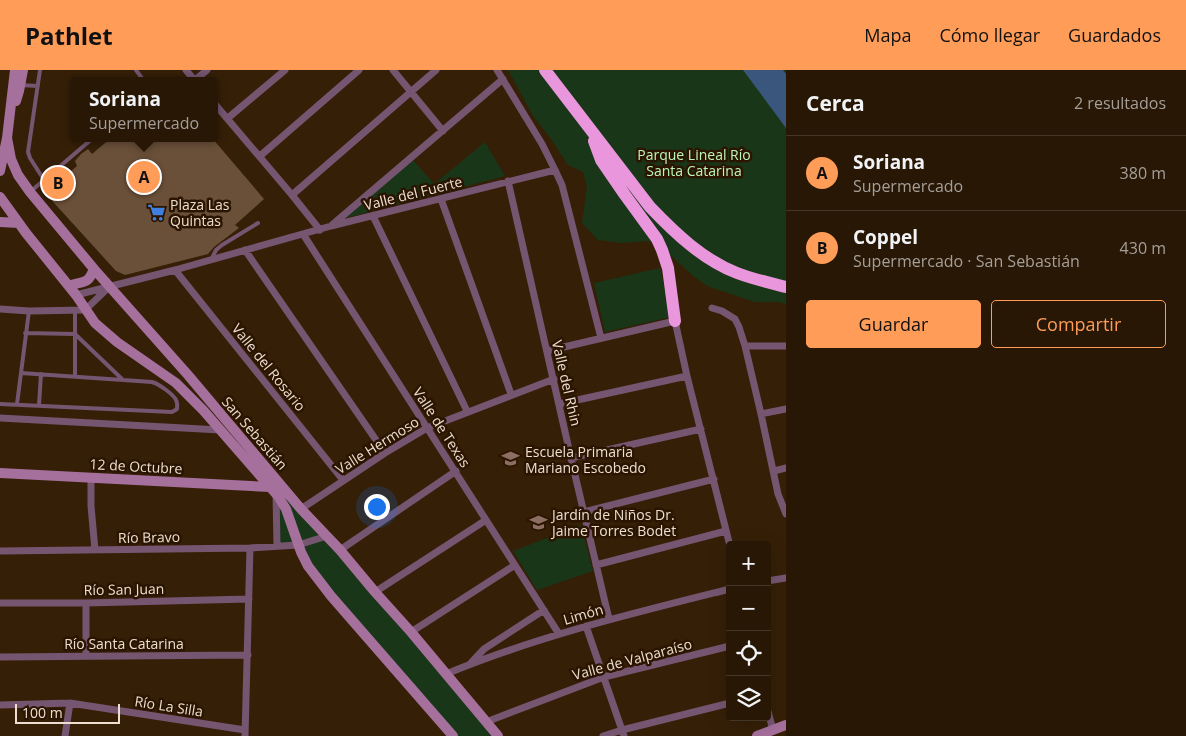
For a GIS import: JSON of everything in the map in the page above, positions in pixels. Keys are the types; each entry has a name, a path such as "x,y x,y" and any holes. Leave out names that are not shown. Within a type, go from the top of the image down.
{"highway":[{"path":"545,70 650,207 668,226 702,254 718,264 736,273 786,287"},
{"path":"588,127 601,160 652,232 662,250 668,268 675,321"}],"main road":[{"path":"0,171 15,70"},
{"path":"10,111 16,101 23,70"},
{"name":"San Sebastián","path":"5,132 11,159 18,175 30,192 301,509 340,550 411,632 490,731"},
{"name":"San Sebastián","path":"0,197 76,295 80,310 105,332 180,386 273,490 286,509 298,545 308,566 320,583 453,736"},
{"path":"0,222 19,223"},
{"path":"69,286 88,280 94,269"},
{"name":"12 de Octubre","path":"0,472 273,490"},
{"path":"758,736 786,725"}],"street":[{"path":"228,118 285,70"},
{"path":"260,156 359,70"},
{"path":"393,70 443,131"},
{"path":"292,195 436,70"},
{"path":"497,70 542,144 562,185 601,338"},
{"path":"331,226 503,79"},
{"path":"218,107 320,230"},
{"name":"Valle del Fuerte","path":"76,295 175,270 331,226 555,170"},
{"name":"Valle del Rhin","path":"508,182 609,619"},
{"path":"442,199 511,394"},
{"path":"373,216 467,411"},
{"name":"Valle de Texas","path":"303,234 559,634"},
{"path":"245,250 385,453"},
{"name":"Valle del Rosario","path":"175,270 343,480"},
{"path":"0,310 80,310 110,286"},
{"path":"712,308 735,319 739,327 761,414 780,502 786,514"},
{"path":"547,351 675,321 729,541"},
{"path":"745,346 786,346"},
{"path":"560,404 687,376"},
{"name":"Valle Hermoso","path":"301,509 385,453 427,428 554,378"},
{"path":"761,414 786,410"},
{"path":"0,418 220,430"},
{"path":"571,458 701,429"},
{"path":"774,471 786,468"},
{"path":"340,550 456,471"},
{"path":"91,478 94,550"},
{"path":"584,512 714,478"},
{"path":"273,490 277,546"},
{"path":"375,592 486,520"},
{"path":"596,565 726,531"},
{"name":"Río Bravo","path":"0,551 250,548 298,545 327,536"},
{"path":"245,733 250,548"},
{"path":"411,632 515,565"},
{"path":"771,580 786,578"},
{"name":"Limón","path":"446,674 559,634 609,619 726,590"},
{"name":"Río San Juan","path":"0,603 249,600"},
{"path":"86,603 86,655"},
{"path":"469,665 484,650 544,610"},
{"path":"586,626 623,733"},
{"name":"Valle de Valparaíso","path":"490,731 604,677 726,647"},
{"name":"Río Santa Catarina","path":"0,657 248,655"},
{"path":"65,736 70,703"},
{"name":"Río La Silla","path":"0,705 70,703 245,733"},
{"path":"603,736 623,733 726,705"},
{"path":"771,721 773,730"}],"lane":[{"path":"40,70 28,152 44,180"},
{"path":"20,85 38,86"},
{"path":"30,192 88,142"},
{"path":"211,260 216,250 222,245 258,223"},
{"path":"75,376 75,334 80,310"},
{"path":"16,404 28,311"},
{"path":"25,333 75,334 122,379"},
{"path":"0,404 172,412 177,409 178,405 176,399 158,384 152,382 21,373"},
{"path":"39,405 41,374"}],"green space":[{"name":"Parque Lineal Río Santa Catarina","path":"508,70 786,70 786,304 779,302 755,302 707,286 668,253 648,241 621,243 598,240 582,223 587,187 583,172 568,165 533,116"},
{"path":"485,142 505,176 342,219 413,160 434,184"},
{"path":"660,268 671,317 605,332 594,283"},
{"path":"284,488 498,736 453,736 320,583 298,545 277,546 276,493"},
{"path":"581,525 593,571 537,590 513,551"}],"water":[{"path":"743,70 783,70 786,74 786,128"}],"building":[{"name":"Plaza Las Quintas","path":"106,142 215,142 264,199 235,225 239,228 214,247 208,254 125,275 116,271 45,193 77,166 75,161 81,154 88,149 92,154"}],"place":[{"name":"Soriana","path":"144,177"},
{"name":"Coppel","path":"58,183"},
{"name":"Plaza Las Quintas","path":"156,212"},
{"name":"Escuela Primaria Mariano Escobedo","path":"511,459"},
{"name":"Jardín de Niños Dr. Jaime Torres Bodet","path":"538,522"}]}
